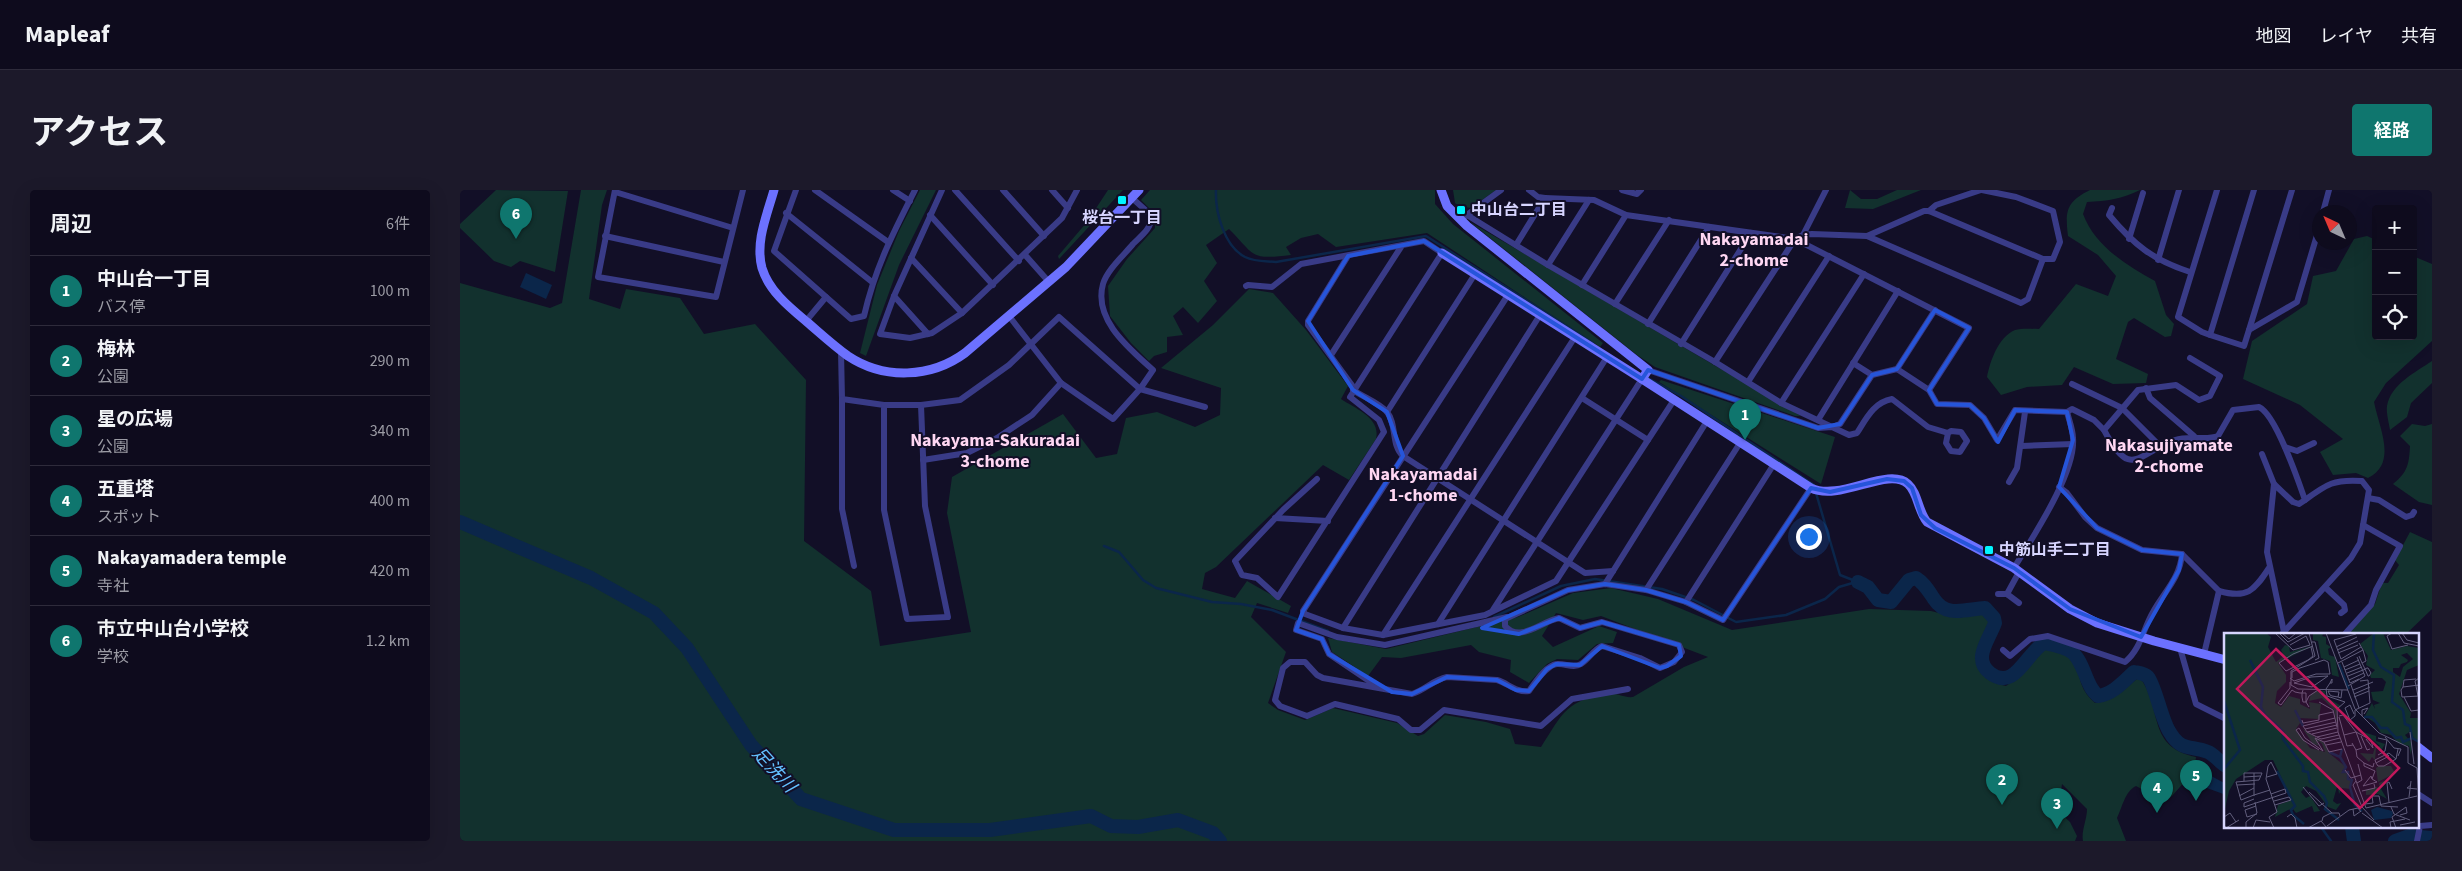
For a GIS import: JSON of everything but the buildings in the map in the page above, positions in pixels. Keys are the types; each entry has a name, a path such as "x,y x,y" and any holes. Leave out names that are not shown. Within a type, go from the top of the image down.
{"street":[{"path":"774,190 760,246 762,267 772,289 841,351 876,370 902,373 930,370 956,360 1049,282 1101,232 1139,190"},
{"path":"796,190 786,213 774,251 851,319 864,316 872,282 888,242 915,190"},
{"path":"815,190 888,242"},
{"path":"893,190 910,201"},
{"path":"942,190 894,296 880,334 910,338 928,334 962,313 1026,256 1062,218 1077,190"},
{"path":"955,190 1019,261"},
{"path":"1003,190 1044,236"},
{"path":"1052,190 1068,208"},
{"path":"1441,190 1447,206 1463,217 1648,370 1818,428 1832,427 1840,424 1872,375 1897,369 1935,310"},
{"path":"1463,217 1501,190"},
{"path":"1528,190 1538,197 1594,200 1626,215 1795,239 1968,328 1929,390"},
{"path":"1622,190 1637,194 1641,190"},
{"path":"1803,235 1826,190"},
{"path":"1867,236 1924,211 1929,211 2043,259 2052,259 2060,242 2053,211 2016,197 1981,190 1936,205 1929,211"},
{"path":"2158,260 2179,190"},
{"path":"2217,190 2190,272 2178,318 2202,332 2244,346 2292,190"},
{"path":"2210,334 2254,190"},
{"path":"2325,205 2330,190"},
{"path":"733,228 615,191 598,277 716,297 733,228 741,191"},
{"path":"2129,239 2143,193"},
{"path":"1009,316 1061,383 1113,419 1140,389 1153,370 1127,347 1106,318 1102,300 1103,284 1110,272 1151,225 1152,216 1132,198"},
{"path":"1516,245 1545,198"},
{"path":"1548,265 1589,200"},
{"path":"2112,208 2109,216 2129,239 2158,260 2190,272"},
{"path":"786,213 872,282"},
{"path":"930,215 993,285"},
{"path":"1582,285 1626,215"},
{"path":"1463,217 1516,245 1781,402 1848,435 1856,433 1876,405 1883,400 1892,399 1928,427 1948,433"},
{"path":"1615,304 1669,220"},
{"path":"1648,324 1709,227"},
{"path":"1681,344 1751,233"},
{"path":"1716,362 1795,239 1803,235 1867,236 2021,303 2028,299 2043,259"},
{"path":"605,236 724,262"},
{"path":"1246,286 1272,287 1301,264 1401,247 1424,241 1811,488 1819,492 1830,492 1887,479 1904,481 1912,488 1921,515 1927,522 2017,570 2070,609 2097,623 2224,659"},
{"path":"1331,355 1401,247"},
{"path":"2249,330 2297,302 2313,250"},
{"path":"1318,478 1275,518 1235,561 1242,575 1257,578 1278,597 1384,432 1379,420 1350,397 1442,253"},
{"path":"1026,256 1049,282"},
{"path":"1348,256 1308,321 1308,325 1354,389 1387,412 1398,452 1585,573 1613,572"},
{"path":"1748,382 1829,256"},
{"path":"911,258 962,313"},
{"path":"1387,412 1475,274"},
{"path":"1781,402 1864,274"},
{"path":"1818,420 1898,291"},
{"path":"1507,617 1505,626 1511,633 1519,634 1559,618 1580,628 1602,622 1679,645 1682,652 1674,662 1660,668 1640,658 1602,646 1596,649 1580,665 1556,664 1547,669 1528,691 1516,690 1504,682 1496,680 1447,677 1439,679 1421,692 1412,694 1392,692 1378,687 1329,654 1322,639 1296,630 1303,611 1508,295"},
{"path":"894,296 928,334"},
{"path":"806,321 826,297"},
{"path":"1343,628 1540,316"},
{"path":"842,399 884,405 922,405 960,400 1009,365 1059,318 1140,389 1205,407"},
{"path":"1383,635 1575,337"},
{"path":"841,351 842,509 854,566"},
{"path":"1438,624 1607,357"},
{"path":"2104,430 2138,390 2176,385 2199,400 2210,396 2220,376 2190,358"},
{"path":"1853,363 1872,375"},
{"path":"1897,369 1929,390 1938,404 1970,405 1977,410 1997,440 2015,410 2025,412 2067,412 2072,409 2094,420 2126,459 2140,458 2174,440 2194,436 2214,438 2218,436 2233,410 2259,407 2266,412 2285,447 2305,500"},
{"path":"1492,611 1648,370"},
{"path":"923,460 967,452 997,438 1032,415 1061,383"},
{"path":"2072,384 2122,408 2162,448"},
{"path":"2146,388 2150,398 2194,436"},
{"path":"1582,398 1648,440"},
{"path":"1303,611 1305,614 1343,628 1383,635 1485,615 1556,581 1570,563 1674,400"},
{"path":"884,405 884,510 907,619 948,617 925,506 922,405"},
{"path":"2009,482 2017,468 2022,446 2025,412"},
{"path":"2007,594 2017,570 2066,473 2073,444 2067,412"},
{"path":"1605,584 1707,421"},
{"path":"2285,447 2297,450 2314,442"},
{"path":"1646,590 1740,443"},
{"path":"2022,446 2073,444"},
{"path":"2262,454 2274,484 2293,502 2299,504 2328,483 2359,480 2367,485 2368,498 2360,543 2351,558 2326,588 2282,633"},
{"path":"1686,602 1774,464"},
{"path":"2274,484 2267,536 2269,568 2282,633"},
{"path":"2059,487 2077,504 2085,517 2097,528 2142,550 2182,554 2219,591 2234,594 2251,591 2269,568"},
{"path":"1298,623 1337,637 1385,645 1507,617 1568,590 1605,584 1646,590 1686,602 1723,620 1811,488"},
{"path":"2368,498 2379,500 2406,516 2412,515 2414,512"},
{"path":"1275,518 1328,521"},
{"path":"2346,633 2371,605 2380,583 2400,546 2364,525"},
{"path":"2003,650 2010,656 2030,639 2048,636 2125,662 2136,650 2152,613 2174,581 2179,570 2182,554"},
{"path":"2326,588 2344,605 2344,610 2341,613"},
{"path":"2204,654 2219,591"},
{"path":"1998,594 2007,594 2020,603"},
{"path":"2180,648 2196,704 2224,717"},
{"path":"1378,687 1356,686 1323,678 1305,662 1290,662 1283,668 1275,700 1280,706 1306,716 1335,704 1398,719 1411,730 1420,730 1444,710 1540,726 1572,699 1628,688"},
{"path":"2420,749 2432,758"},
{"path":"2420,795 2432,803"}],"highlighted area":[{"path":"1424,241 1642,379 1648,370 1818,428 1840,424 1872,375 1897,369 1935,310 1969,328 1929,390 1937,404 1970,405 1984,418 1998,442 2015,410 2067,412 2073,440 2059,487 2097,528 2142,550 2182,554 2179,570 2141,637 2070,609 2014,568 1935,528 1921,515 1912,488 1904,481 1887,479 1830,492 1811,488 1723,620 1686,602 1646,590 1605,584 1568,590 1482,628 1519,634 1559,618 1580,628 1602,622 1679,645 1681,656 1667,666 1660,668 1602,646 1580,665 1556,664 1547,669 1529,691 1516,690 1497,680 1447,677 1412,694 1392,692 1329,654 1322,639 1296,630 1303,611 1403,456 1387,412 1353,390 1308,321 1348,256"}],"green space":[{"path":"496,190 568,191 555,272 520,261 511,267 494,261 460,228 460,224"},
{"path":"581,190 607,190 602,205 589,299 620,309 626,289 680,298 704,334 755,324 806,380 804,541 871,591 880,646 971,632 947,513 952,477 1063,414 1096,458 1117,454 1126,418 1157,412 1195,427 1220,415 1221,388 1161,368 1213,325 1249,289 1273,293 1306,330 1348,386 1341,399 1366,415 1375,425 1377,432 1376,439 1349,480 1323,465 1216,567 1205,573 1202,589 1235,598 1247,581 1291,606 1288,613 1257,603 1251,617 1286,652 1268,703 1278,710 1305,720 1333,708 1397,723 1418,736 1424,734 1445,715 1486,722 1510,729 1515,744 1541,747 1561,717 1575,704 1596,696 1611,694 1633,697 1684,667 1708,657 1601,616 1583,620 1556,613 1542,636 1553,647 1599,626 1617,632 1613,643 1597,644 1578,660 1557,659 1547,664 1529,683 1510,672 1511,660 1479,652 1471,645 1401,658 1382,657 1368,676 1332,652 1328,638 1386,649 1518,617 1573,593 1611,588 1658,599 1732,630 1869,609 1931,611 1959,618 1985,613 1990,621 1978,652 1977,661 1979,669 1984,676 2006,686 2017,677 2038,653 2051,649 2067,653 2073,659 2085,692 2095,703 2108,700 2123,691 2137,679 2141,679 2148,691 2158,726 2163,736 2170,745 2180,752 2196,757 2194,771 2172,796 2162,800 2136,786 2132,788 2126,796 2117,818 2126,841 2083,841 2087,809 2062,784 2058,811 2070,822 2077,836 2075,841 460,841 460,283 550,308 562,303"},
{"path":"920,190 936,190 899,265 866,356 860,353 877,285 899,231"},
{"path":"1108,190 1123,190 1059,259 1058,256 1087,222"},
{"path":"1150,190 1435,190 1435,204 1453,224 1603,343 1600,347 1427,233 1336,247 1318,234 1301,238 1286,247 1291,255 1267,257 1254,254 1229,229 1206,245 1217,263 1204,281 1217,301 1198,323 1183,307 1173,316 1183,335 1167,337 1167,352 1154,356 1149,361 1131,343 1110,316 1108,286 1127,259 1155,228 1155,214 1141,200"},
{"path":"1453,190 1496,190 1471,208 1459,206 1455,203"},
{"path":"1850,190 1861,199 1877,199 1897,190 1921,190 1873,209 1845,208"},
{"path":"2090,190 2140,190 2114,199 2087,202 2083,214 2095,236 2103,245 2133,268 2155,281 2166,315 2174,324 2171,336 2165,337 2134,318 2128,322 2116,359 2148,374 2146,383 2113,384 2074,367 2062,385 2027,387 2001,395 1987,377 1990,364 1999,344 2009,333 2015,330 2039,329 2076,284 2108,296 2116,276 2098,255 2068,236 2067,214 2069,208 2076,199"},
{"path":"1470,222 1801,416 1795,416 1655,367 1637,355"},
{"path":"2367,236 2372,238 2372,340 2417,340 2417,258 2432,264 2432,341 2386,383 2374,402 2384,444 2384,454 2382,463 2377,471 2368,478 2356,473 2333,475 2320,452 2343,439 2300,405 2243,379 2252,341 2307,304 2313,276 2336,271 2348,250 2357,250 2357,238"},
{"path":"2432,361 2432,383 2411,403 2407,417 2390,430 2387,406 2393,391 2405,379"},
{"path":"1661,380 1835,437 1821,484 1659,382"},
{"path":"2412,424 2425,426 2432,424 2432,505 2419,502 2393,484 2402,476 2407,467 2410,446 2400,436"},
{"path":"2410,532 2432,542 2432,609 2407,633 2350,633 2375,604 2382,583 2388,583 2399,565 2395,560"}],"water":[{"path":"526,273 552,285 546,299 520,287"},
{"path":"2202,771 2224,783 2224,794 2196,784 2196,775"}],"waterway":[{"path":"1216,190 1219,218 1226,237 1238,252 1249,259 1276,262 1426,236 1593,343"},
{"path":"1646,377 1681,396 1814,485"},
{"path":"1816,493 1840,575 1858,582"},
{"name":"足洗川","path":"460,522 591,578 654,613 687,648 751,745 801,799 894,830 990,830 1091,816 1111,826 1138,827 1178,820 1213,833 1220,841"},
{"path":"1104,546 1119,552 1143,580 1156,588 1212,602 1241,604 1272,610 1328,631"},
{"path":"1858,582 1868,587 1878,600 1891,602 1909,580 1916,578 1924,584 1934,599 1944,609 1957,611 1985,608 1994,618 1995,623 1984,649 1982,662 1990,673 1999,678 2006,678 2020,669 2044,643 2062,647 2073,653 2080,662 2091,688 2098,696 2113,690 2134,672 2141,673 2151,681 2166,725 2173,738 2186,747 2210,753 2224,764"},
{"path":"1494,617 1561,586 1595,579 1662,589 1694,600 1736,622 1786,615 1825,599 1839,587 1856,582"},
{"path":"2322,828 2331,841"},
{"path":"2352,828 2354,841"},
{"path":"2395,841 2409,836 2432,838"}],"place":[{"name":"桜台一丁目","path":"1122,200"},
{"name":"中山台二丁目","path":"1461,210"},
{"name":"市立中山台小学校","path":"516,239"},
{"name":"中山台一丁目","path":"1745,440"},
{"name":"中筋山手二丁目","path":"1989,550"},
{"name":"Nakayamadera temple","path":"2196,801"},
{"name":"梅林","path":"2002,805"},
{"name":"五重塔","path":"2157,813"},
{"name":"星の広場","path":"2057,829"}],"district":[{"name":"Nakayamadai 2-chome","path":"1754,249"},
{"name":"Nakayama-Sakuradai 3-chome","path":"995,450"},
{"name":"Nakasujiyamate 2-chome","path":"2169,455"},
{"name":"Nakayamadai 1-chome","path":"1423,484"}]}
